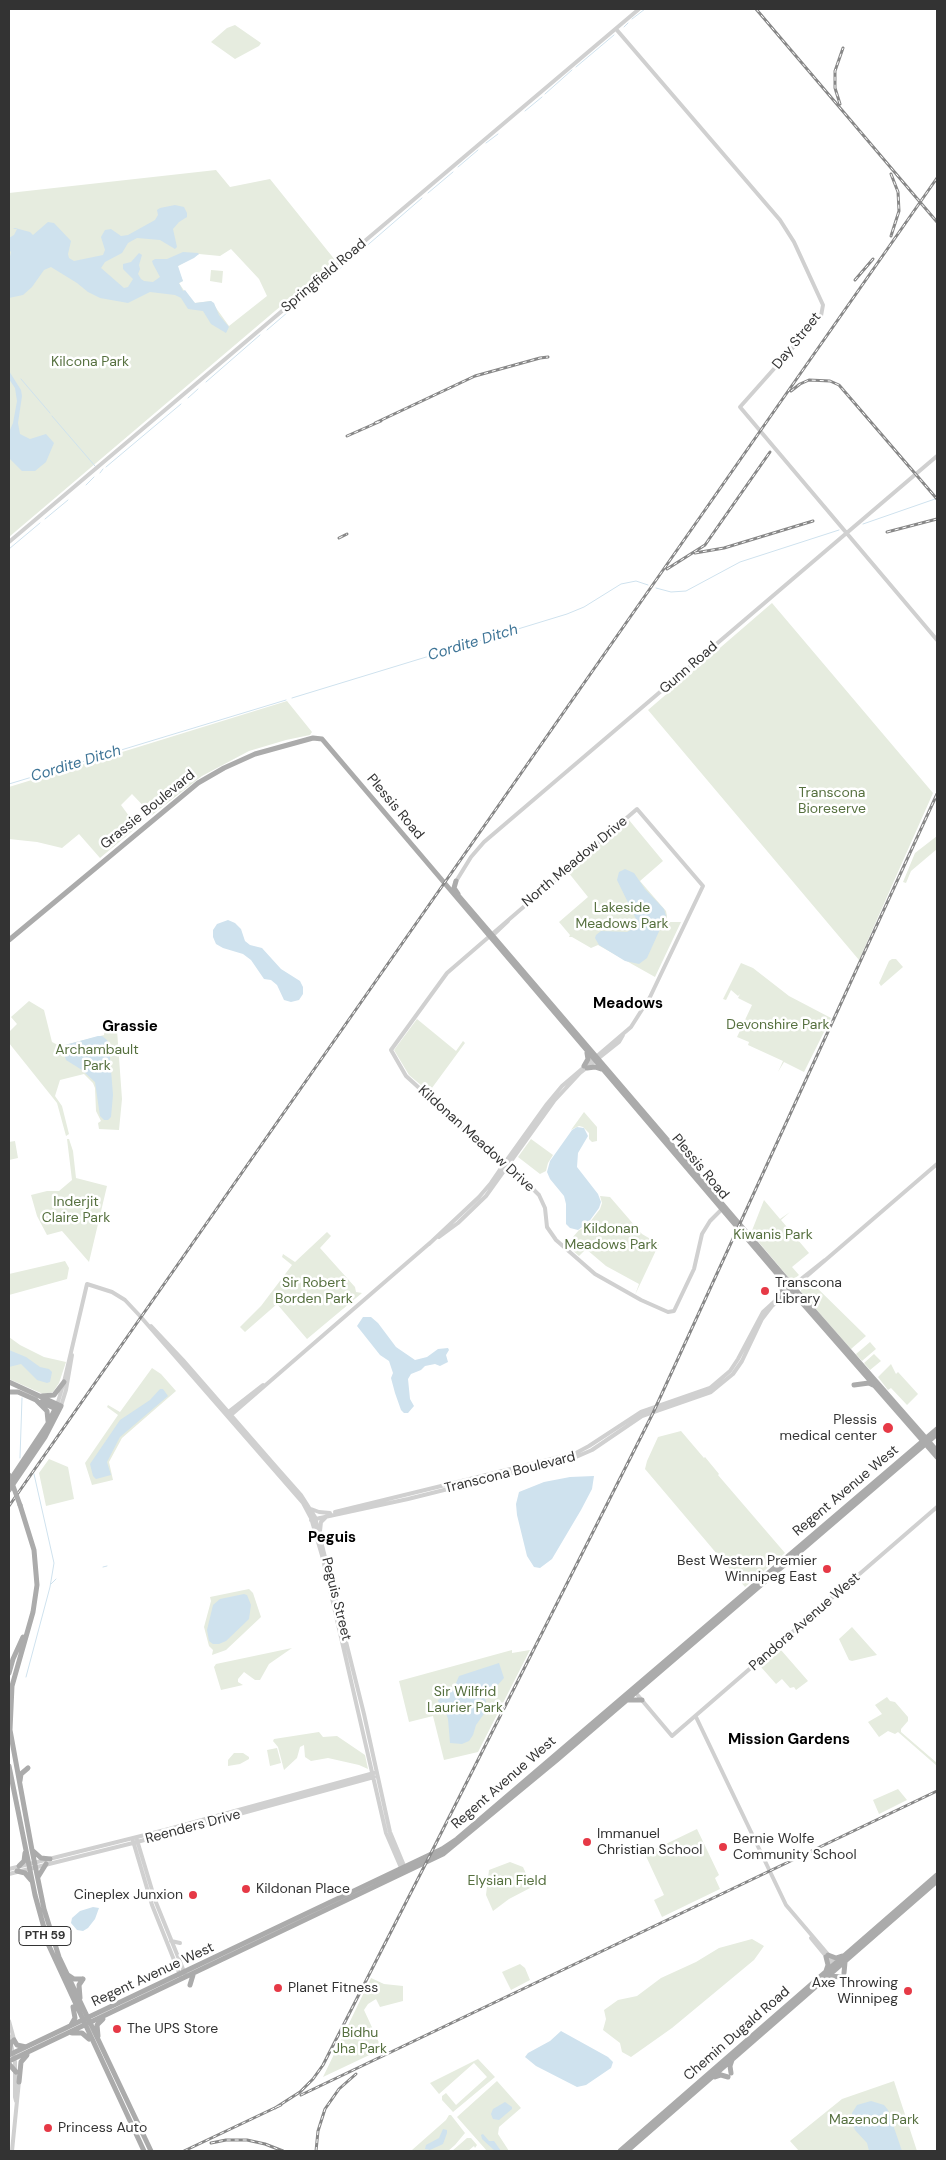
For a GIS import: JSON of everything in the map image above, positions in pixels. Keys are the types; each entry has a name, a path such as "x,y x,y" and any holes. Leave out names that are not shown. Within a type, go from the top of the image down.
{"main road":[{"name":"Grassie Boulevard","path":"9,940 198,783 224,768 255,754 313,738 322,739"},
{"name":"Plessis Road","path":"322,739 586,1050 596,1059 602,1070 723,1208 779,1278 791,1288 916,1434 926,1441"},
{"path":"456,881 454,888 458,894"},
{"name":"Plessis Road","path":"450,889 458,894 490,936 791,1288 936,1453"},
{"path":"586,1050 588,1059 585,1067 595,1067 602,1070"},
{"path":"779,1278 783,1295 796,1296"},
{"path":"860,1368 860,1377 854,1385 873,1384"},
{"path":"9,1382 36,1398 48,1413 48,1425"},
{"path":"36,1398 54,1395 64,1382"},
{"path":"9,1392 22,1393 58,1408"},
{"path":"9,1482 58,1408"},
{"path":"9,1490 29,1462 58,1408"},
{"name":"Regent Avenue West","path":"926,1441 937,1429"},
{"path":"916,1434 915,1450 936,1453"},
{"name":"Regent Avenue West","path":"183,1976 193,1974 253,1945 262,1935 296,1923 443,1854 519,1785 915,1450 937,1434"},
{"name":"PTH 59","path":"9,1475 32,1540 36,1566 36,1594 11,1691 10,1730 13,1756 32,1850 32,1881 47,1941 72,1999 86,2022 144,2151"},
{"name":"PTH 59","path":"9,1673 13,1659 30,1623"},
{"name":"Regent Avenue West","path":"475,1826 518,1793 625,1700 633,1690"},
{"path":"625,1700 642,1700"},
{"path":"13,1756 18,1764 28,1768 20,1775 20,1792"},
{"name":"PTH 59","path":"9,1766 25,1848 37,1878 49,1926 67,1974 81,2004 86,2022"},
{"path":"518,1793 519,1785"},
{"path":"9,1786 15,1797"},
{"path":"13,1870 24,1862 25,1848"},
{"path":"32,1850 41,1858 50,1858"},
{"path":"37,1878 46,1864"},
{"path":"13,1870 25,1873 32,1881"},
{"name":"Chemin Dugald Road","path":"846,1958 937,1875"},
{"name":"Chemin Dugald Road","path":"620,2151 937,1881"},
{"name":"Regent Avenue West","path":"28,2049 69,2027 105,2016 283,1927 296,1923"},
{"path":"827,1956 846,1958 843,1966 843,1975 826,1974 827,1956"},
{"path":"67,1974 74,1979 83,1979 79,1987 81,2004 89,2011 99,2012"},
{"path":"190,1984 193,1974"},
{"name":"Chemin Dugald Road","path":"627,2151 732,2060 826,1974"},
{"name":"Regent Avenue West","path":"9,2063 14,2055 69,2034 99,2012 148,1993"},
{"path":"69,2027 75,2017 72,1999"},
{"path":"95,2042 97,2026 105,2016"},
{"path":"69,2034 85,2034 95,2042"},
{"path":"12,2041 28,2049 22,2062 19,2082"},
{"path":"12,2041 14,2055"},
{"name":"PTH 59","path":"95,2042 151,2151"},
{"path":"710,2079 721,2075 730,2075 732,2060"},
{"path":"9,2063 16,2072"}],"street":[{"name":"Springfield Road","path":"9,542 639,9"},
{"name":"Day Street","path":"616,29 780,220 794,242 823,309 821,316 740,407 937,640"},
{"name":"Gunn Road","path":"450,889 484,842 937,456"},
{"name":"North Meadow Drive","path":"490,936 512,915 637,809 703,886 650,997 631,1027 596,1059"},
{"name":"Kildonan Meadow Drive","path":"490,936 444,976 391,1050 406,1076 531,1187 541,1198 545,1208 547,1227 556,1240 598,1276 641,1300 671,1313 676,1308 694,1270 702,1234 710,1221 723,1208"},
{"path":"228,1414 266,1384 429,1244 477,1206 547,1104 562,1086 596,1059"},
{"name":"Transcona Boulevard","path":"313,1518 440,1491 584,1454 642,1416 699,1397 724,1382 742,1361 762,1319 783,1295 937,1164"},
{"name":"Peguis Street","path":"72,1346 87,1284 119,1296 228,1414 309,1508 320,1535 388,1840 404,1871"},
{"path":"58,1408 72,1346"},
{"path":"58,1408 67,1385 72,1346"},
{"name":"Peguis Street","path":"228,1414 303,1503 313,1518 375,1775"},
{"name":"Pandora Avenue West","path":"642,1700 672,1736 937,1507"},
{"path":"309,1508 329,1515"},
{"path":"320,1535 321,1522 329,1515"},
{"path":"633,1690 642,1700"},
{"path":"696,1716 789,1909 836,1966"},
{"name":"Reenders Drive","path":"32,1865 46,1864 375,1775"},
{"path":"135,1840 135,1848 153,1901 183,1976"},
{"path":"135,1840 153,1901"},
{"name":"Reenders Drive","path":"13,1870 50,1858 126,1844 135,1840"},
{"path":"126,1844 135,1848"},
{"path":"164,1932 170,1940 183,1976"},
{"path":"170,1940 180,1942 174,1950"},
{"path":"9,2021 17,2090 12,2151"},
{"path":"9,2036 12,2041"},
{"path":"14,2055 19,2082 17,2090"}],"green space":[{"path":"235,25 261,43 259,46 235,59 211,42 227,28"},
{"name":"Kilcona Park","path":"216,170 230,187 270,179 335,260 9,537 9,193","holes":["231,249 259,279 267,296 229,326 211,301 195,303 191,301 179,283 183,281 177,269 178,266 199,254 220,256"]},
{"path":"211,270 223,271 222,283 210,281"},
{"name":"Transcona Bioreserve","path":"772,603 933,793 859,960 648,710"},
{"path":"287,701 312,732 310,735 249,751 202,776 152,815 132,794 121,805 137,827 100,858 79,834 62,848 37,842 9,839 9,787"},
{"name":"Lakeside Meadows Park","path":"629,820 663,861 640,881 666,911 666,922 681,922 655,977 598,945 591,948 569,937 570,935 559,922 588,897 568,872"},
{"path":"937,836 937,849 911,871 906,883 903,882 915,853"},
{"path":"896,959 903,967 881,986 879,983 889,961"},
{"name":"Devonshire Park","path":"741,963 753,968 789,996 831,1018 804,1072 784,1062 778,1072 783,1061 748,1045 749,1042 737,1037 752,1005 738,998 740,994 738,996 731,990 726,1000 723,999"},
{"name":"Archambault Park","path":"29,1001 44,1010 52,1042 60,1046 104,1035 105,1029 117,1030 122,1099 119,1130 99,1129 98,1123 101,1121 96,1111 95,1088 93,1083 84,1074 60,1080 55,1096 62,1106 69,1134 66,1136 57,1103 9,1043 9,1032 17,1024 11,1017"},
{"path":"417,1019 456,1051 463,1041 465,1043 429,1092 409,1075 394,1050"},
{"path":"584,1112 597,1127 597,1141 592,1142 589,1139 589,1133 583,1127 579,1126 571,1130"},
{"name":"Inderjit Claire Park","path":"67,1139 69,1139 73,1151 76,1178 107,1186 89,1262 62,1231 47,1235 37,1216 31,1195 47,1191 59,1191 72,1180"},
{"path":"531,1139 553,1155 546,1171 540,1174 518,1157"},
{"path":"15,1141 18,1158 9,1160 9,1142"},
{"name":"Kildonan Meadows Park","path":"600,1196 610,1197 642,1234 659,1244 635,1295 639,1284 606,1266 586,1249 579,1256 566,1245 579,1230 586,1227 600,1209 602,1203"},
{"name":"Kiwanis Park","path":"764,1200 780,1219 790,1212 781,1220 809,1253 792,1267 799,1275 794,1279 789,1278 751,1233"},
{"name":"Sir Robert Borden Park","path":"327,1232 331,1236 320,1248 355,1287 356,1292 362,1293 307,1339 277,1304 245,1332 240,1327 261,1306 292,1265 282,1257 283,1254 295,1262"},
{"path":"65,1261 69,1268 67,1279 9,1295 9,1274"},
{"path":"809,1280 866,1336 851,1349 801,1292 801,1286"},
{"path":"9,1337 44,1357 66,1362 59,1383 53,1392 43,1394 9,1379"},
{"path":"870,1342 876,1349 862,1361 856,1354"},
{"path":"874,1354 881,1361 870,1370 864,1363"},
{"path":"891,1364 896,1374 898,1372 918,1394 907,1405 891,1388 888,1390 878,1377"},
{"path":"152,1368 161,1374 176,1391 122,1438 109,1462 113,1480 92,1485 85,1463 118,1415 107,1407 108,1405 120,1412"},
{"path":"681,1431 785,1553 745,1587 645,1469 658,1437"},
{"path":"49,1459 68,1467 74,1499 46,1506 39,1473"},
{"path":"249,1589 253,1593 261,1617 226,1650 212,1655 213,1650 209,1646 204,1627 211,1601 210,1597"},
{"path":"852,1627 877,1655 852,1661 849,1660 839,1639"},
{"path":"292,1648 269,1664 260,1680 255,1680 244,1672 238,1679 238,1682 243,1685 221,1690 214,1667 216,1664"},
{"name":"Sir Wilfrid Laurier Park","path":"512,1650 512,1653 530,1650 478,1752 444,1760 433,1716 409,1722 399,1681"},
{"path":"781,1650 808,1681 796,1690 794,1687 790,1688 782,1679 776,1684 761,1667"},
{"path":"887,1697 890,1701 895,1702 908,1717 908,1721 901,1729 901,1732 937,1763 937,1766 898,1732 895,1734 888,1731 879,1737 868,1722 882,1714 875,1705"},
{"path":"319,1732 323,1737 337,1736 365,1755 368,1769 328,1758 311,1761 305,1757 304,1745 300,1747 297,1758 284,1770 278,1747 273,1741 274,1739"},
{"path":"277,1748 281,1763 270,1766 267,1750"},
{"path":"234,1753 243,1753 249,1759 240,1764 228,1766 228,1760"},
{"path":"898,1789 907,1800 879,1814 873,1800"},
{"path":"697,1829 719,1875 715,1878 720,1889 662,1917 654,1900 664,1895 645,1854"},
{"name":"Elysian Field","path":"510,1862 523,1867 532,1887 509,1899 493,1911 486,1895 489,1870"},
{"path":"752,1939 764,1946 754,1960 672,2028 631,2057 622,2052 620,2043 603,2030 606,2019 604,2010 618,2000 637,1996 661,1978 696,1962 719,1948"},
{"path":"520,1964 525,1968 530,1980 511,1990 502,1972"},
{"name":"Bidhu Jha Park","path":"371,1978 384,1984 403,1986 403,2001 380,2007 376,1999 368,2004 364,2010 382,2049 323,2077"},
{"path":"478,2059 495,2077 453,2112 442,2100 442,2096 446,2093 456,2105 487,2077 474,2063 439,2094 430,2083"},
{"path":"497,2081 521,2108 499,2127 498,2134 509,2151 487,2151 457,2117"},
{"name":"Mazenod Park","path":"894,2081 917,2151 799,2151 790,2141 842,2099"},
{"path":"449,2115 465,2133 455,2145 448,2151 412,2150 446,2120"},
{"path":"467,2138 471,2138 477,2145 475,2148 474,2146 468,2151 452,2151"}],"water":[{"path":"175,205 184,207 187,217 173,229 177,247 175,249 160,240 137,238 128,243 122,253 105,262 101,268 124,288 128,287 133,279 123,269 123,264 131,262 139,253 142,255 138,274 144,281 153,282 160,277 152,261 155,259 167,259 183,252 198,253 194,258 178,266 183,281 179,283 183,291 185,290 195,303 211,301 214,303 219,315 229,327 226,333 211,324 203,311 188,309 181,298 175,295 150,292 128,303 100,298 51,267 44,270 32,287 23,295 9,298 9,261 11,252 9,250 9,238 14,235 17,229 13,229 15,228 30,232 33,235 48,222 54,223 71,241 68,254 69,258 74,261 103,255 105,250 101,237 105,230 111,229 121,236 128,235 155,220 158,215 157,210 160,208"},
{"path":"9,371 21,390 22,396 18,423 20,434 30,439 46,434 54,443 46,462 35,471 22,471 9,458 9,432 13,423 17,401 15,388 9,379"},
{"path":"625,869 634,873 645,889 664,909 666,916 647,958 639,964 625,961 599,945 595,938 601,931 627,932 636,927 636,919 617,880 619,872"},
{"path":"228,920 235,923 241,929 245,941 250,945 262,948 281,969 300,981 303,987 303,994 299,1000 291,1002 284,1000 277,985 271,980 264,979 251,960 243,954 216,944 213,930 217,924"},
{"path":"102,1036 107,1040 109,1045 113,1095 111,1117 108,1120 104,1120 100,1116 95,1082 82,1070 66,1060 63,1051 65,1045"},
{"path":"577,1127 584,1128 588,1136 578,1153 577,1167 598,1194 601,1202 588,1223 578,1230 570,1228 566,1224 564,1196 550,1179 547,1172 550,1161 572,1130"},
{"path":"363,1317 371,1317 378,1323 396,1347 415,1360 427,1357 438,1349 448,1348 449,1350 446,1355 448,1362 440,1366 435,1364 425,1366 411,1374 408,1379 410,1399 414,1406 408,1413 404,1413 401,1410 391,1378 393,1373 389,1361 380,1355 357,1326"},
{"path":"9,1350 26,1357 40,1367 49,1369 52,1372 50,1382 37,1380 21,1364 9,1367"},
{"path":"160,1389 163,1389 168,1396 120,1437 107,1462 111,1475 96,1479 93,1476 90,1464 120,1420 150,1400"},
{"path":"594,1476 592,1489 552,1559 540,1568 534,1567 527,1556 517,1515 516,1504 519,1492 544,1482 570,1477"},
{"path":"247,1595 251,1605 249,1619 226,1641 213,1644 209,1641 207,1630 213,1605 220,1599"},
{"path":"499,1663 504,1678 496,1687 483,1692 487,1705 486,1711 476,1725 473,1735 469,1741 462,1744 450,1743 448,1719 446,1713 440,1709 438,1700 453,1690 459,1676"},
{"path":"93,1907 99,1908 95,1919 88,1928 83,1931 77,1930 71,1923 72,1918 80,1911"},
{"path":"561,2031 608,2057 613,2062 611,2068 586,2085 577,2087 536,2066 525,2057 528,2053 550,2041"},
{"path":"871,2101 884,2105 888,2110 902,2151 869,2151 867,2143 855,2130 852,2123 852,2113 857,2105"},
{"path":"505,2102 512,2109 499,2120 493,2119 491,2114 493,2109"},
{"path":"443,2129 447,2130 447,2133 443,2144 430,2150 425,2149 426,2145 439,2138"},
{"path":"483,2134 489,2141 494,2141 501,2151 495,2151 482,2139 481,2135"}],"waterway":[{"path":"632,19 645,9"},
{"path":"624,27 628,23"},
{"path":"576,67 614,35"},
{"path":"545,94 572,70"},
{"path":"525,111 542,97"},
{"path":"486,143 498,134"},
{"path":"458,167 478,150"},
{"path":"428,193 453,172"},
{"path":"355,256 422,198"},
{"path":"335,273 350,260"},
{"path":"305,298 330,277"},
{"path":"267,330 302,300"},
{"path":"206,382 260,335"},
{"path":"21,379 50,413"},
{"path":"188,398 198,389"},
{"path":"106,467 181,404"},
{"path":"52,416 95,466"},
{"path":"100,473 103,469"},
{"path":"86,485 94,477"},
{"name":"Cordite Ditch","path":"863,524 935,499"},
{"path":"45,519 68,500"},
{"path":"9,549 40,523"},
{"name":"Cordite Ditch","path":"656,588 671,592 686,591 740,562 839,530"},
{"name":"Cordite Ditch","path":"292,698 567,614 584,607 621,584 636,581 648,585"},
{"name":"Cordite Ditch","path":"9,784 286,700"},
{"path":"20,1458 22,1398"},
{"path":"26,1677 50,1587 54,1563 34,1474"},
{"path":"103,1567 107,1566"},
{"path":"51,1584 56,1579"}],"railway":[{"path":"756,9 937,222"},
{"path":"840,104 835,88 835,71 843,48"},
{"path":"891,174 898,192 899,211 891,236"},
{"path":"9,1506 937,178"},
{"path":"855,280 873,259"},
{"path":"375,423 475,376 548,357"},
{"path":"791,391 809,380 830,381 839,385 937,499"},
{"path":"347,436 381,421"},
{"path":"667,569 705,545 770,452"},
{"path":"887,532 937,519"},
{"path":"695,553 724,548 813,521"},
{"path":"339,538 347,534"},
{"path":"275,2108 300,2092 323,2065 653,1413 937,794"},
{"path":"301,2095 937,1791"},
{"path":"316,2151 318,2131 325,2109 339,2089 356,2074"},
{"path":"184,2151 281,2105"},
{"path":"211,2143 226,2140 247,2140 283,2151"}],"place":[{"name":"Transcona Library","path":"765,1291"},
{"name":"Plessis medical center","path":"888,1428"},
{"name":"Best Western Premier Winnipeg East","path":"827,1569"},
{"name":"Immanuel Christian School","path":"587,1842"},
{"name":"Bernie Wolfe Community School","path":"723,1847"},
{"name":"Kildonan Place","path":"246,1889"},
{"name":"Cineplex Junxion","path":"193,1895"},
{"name":"Planet Fitness","path":"278,1988"},
{"name":"Axe Throwing Winnipeg","path":"908,1991"},
{"name":"The UPS Store","path":"117,2029"},
{"name":"Princess Auto","path":"48,2128"}],"district":[{"name":"Meadows","path":"628,1004"},
{"name":"Grassie","path":"130,1027"},
{"name":"Peguis","path":"332,1538"},
{"name":"Mission Gardens","path":"789,1740"}]}
